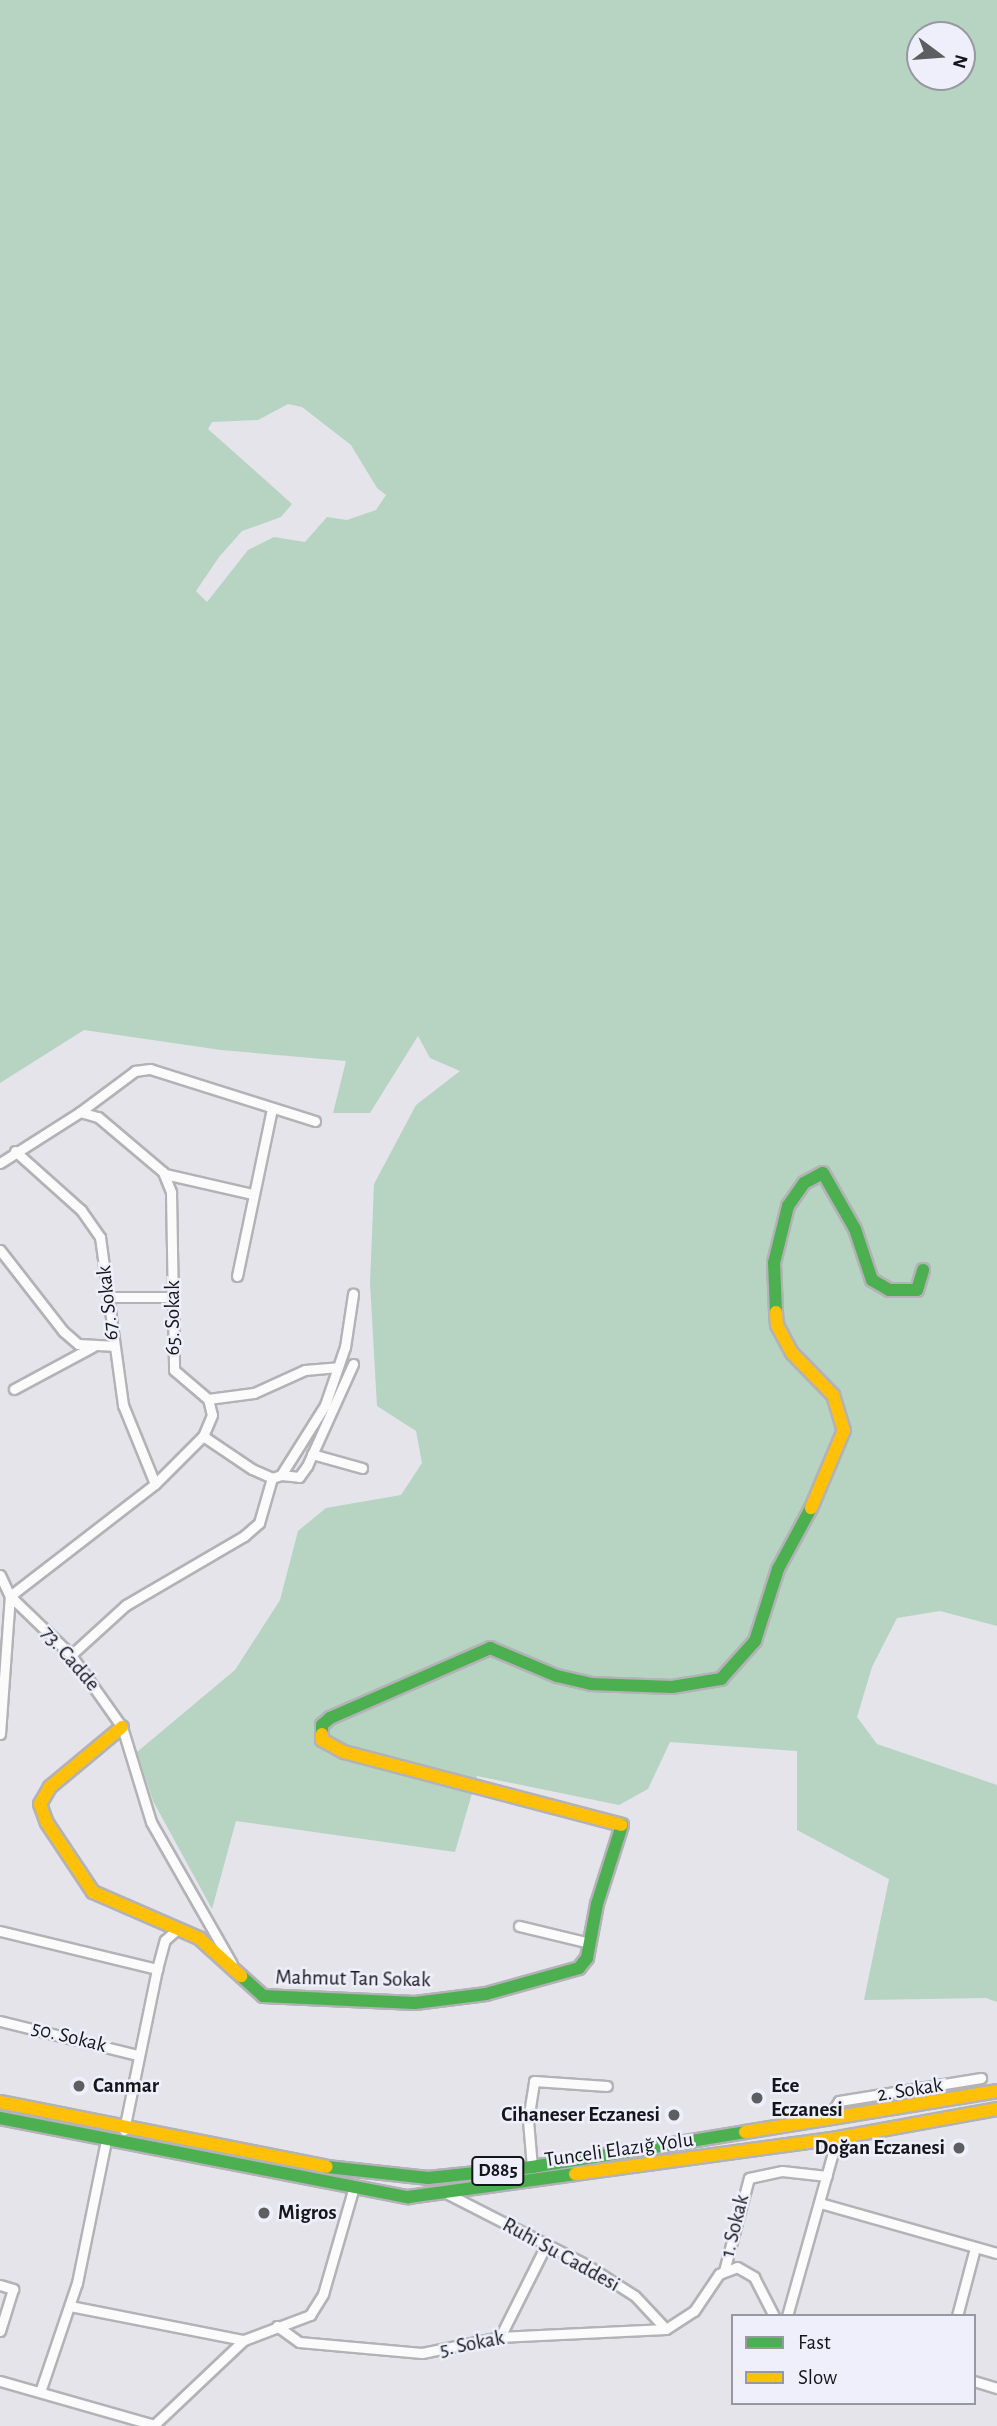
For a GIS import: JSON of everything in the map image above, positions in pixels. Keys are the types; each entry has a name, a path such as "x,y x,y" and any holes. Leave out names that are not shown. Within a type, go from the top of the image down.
{"street":[{"path":"0,1163 80,1112 135,1071 150,1069 315,1121"},
{"path":"237,1276 252,1194 272,1109"},
{"path":"80,1112 98,1117 165,1174 252,1194"},
{"name":"67. Sokak","path":"15,1152 73,1202 97,1231 111,1297 112,1346 133,1437 155,1484"},
{"path":"519,1926 590,1943 597,1903 624,1833 620,1820 344,1752 322,1740 322,1725 490,1648 556,1676 591,1684 672,1687 721,1679 755,1641 778,1569 805,1522 844,1430 833,1395 792,1353 778,1325 774,1263 788,1206 804,1183 823,1173 855,1229 872,1280 889,1290 917,1290 923,1270"},
{"name":"65. Sokak","path":"165,1174 171,1192 174,1370 208,1399"},
{"path":"0,1250 63,1331 78,1344 92,1347 112,1346"},
{"path":"71,1655 126,1605 244,1536 259,1523 277,1476 316,1423 338,1367 353,1294"},
{"path":"111,1297 174,1297"},
{"path":"14,1389 92,1347"},
{"path":"203,1436 224,1455 277,1476 299,1477 353,1364"},
{"path":"10,1596 155,1484 203,1436 212,1415 208,1399 254,1393 305,1370 338,1367"},
{"path":"312,1454 362,1468"},
{"path":"0,1575 10,1596 0,1734"},
{"name":"73. Cadde","path":"10,1596 71,1655 122,1727"},
{"name":"Mahmut Tan Sokak","path":"233,1966 199,1938 175,1931 93,1892 47,1824 40,1804 50,1787 122,1727 145,1809 233,1966 250,1987 281,2000 415,2003 544,1981 579,1968 587,1958 590,1943"},
{"path":"0,1931 157,1969"},
{"path":"122,2144 137,2055 157,1969 165,1940 175,1931"},
{"name":"50. Sokak","path":"0,2021 137,2055"},
{"name":"2. Sokak","path":"828,2119 839,2101 981,2078"},
{"path":"532,2167 528,2120 534,2081 607,2086"},
{"name":"Tunceli Elazığ Yolu","path":"0,2102 374,2175 428,2178 532,2167 997,2091"},
{"name":"Tunceli Elazığ Yolu","path":"0,2118 353,2190 408,2197 837,2138 997,2109"},
{"path":"788,2314 837,2138"},
{"path":"40,2392 69,2306 106,2140"},
{"name":"1. Sokak","path":"724,2271 749,2178 782,2171 827,2176"},
{"path":"0,2381 154,2425 244,2340 277,2326 303,2321 318,2305 353,2190"},
{"name":"Ruhi Su Caddesi","path":"446,2193 546,2245 635,2296 669,2327"},
{"path":"820,2203 997,2253"},
{"path":"500,2337 546,2245"},
{"path":"958,2314 975,2248"},
{"path":"669,2327 694,2311 724,2271 749,2270 773,2314"},
{"path":"0,2285 13,2289 0,2331"},
{"path":"69,2306 244,2340"},
{"name":"5. Sokak","path":"277,2326 299,2342 403,2353 422,2353 500,2337 669,2327"},
{"path":"976,2382 997,2388"}],"green space":[{"path":"0,0 997,0 997,1626 940,1611 897,1618 872,1667 857,1717 877,1744 997,1785 997,2002 986,1998 864,2000 889,1879 797,1830 797,1751 670,1742 648,1789 619,1805 477,1776 455,1852 236,1821 212,1909 153,1801 137,1752 235,1670 280,1600 298,1531 326,1508 401,1495 422,1463 416,1431 377,1406 370,1283 374,1184 416,1105 460,1071 430,1058 418,1036 370,1113 333,1113 346,1061 221,1050 84,1030 0,1083","holes":["288,404 302,407 351,445 377,488 386,495 376,510 347,520 327,517 305,542 274,537 248,550 207,602 196,591 219,557 242,531 281,517 292,504 208,429 212,422 258,420"]}],"traffic: fast":[{"path":"776,1312 774,1263 788,1206 804,1183 823,1173 855,1229 872,1280 889,1290 917,1290 923,1270"},
{"path":"322,1734 322,1725 330,1718 490,1648 557,1676 591,1684 672,1687 721,1679 755,1641 778,1569 811,1508"},
{"path":"241,1976 263,1996 415,2003 486,1994 579,1968 587,1958 597,1904 622,1825"},
{"path":"0,2118 408,2197 575,2174"},
{"path":"327,2167 428,2178 532,2167 745,2132"}],"traffic: slow":[{"path":"776,1312 777,1325 792,1353 833,1395 844,1430 811,1508"},
{"path":"122,1727 50,1787 40,1804 47,1823 93,1892 199,1938 241,1976"},
{"path":"322,1734 322,1740 344,1752 622,1825"},
{"path":"745,2132 997,2091"},
{"path":"0,2102 327,2167"},
{"path":"575,2174 837,2138 997,2109"}],"place":[{"name":"Canmar","path":"79,2086"},
{"name":"Ece Eczanesi","path":"757,2098"},
{"name":"Cihaneser Eczanesi","path":"674,2115"},
{"name":"Doğan Eczanesi","path":"959,2148"},
{"name":"Migros","path":"264,2213"}]}
